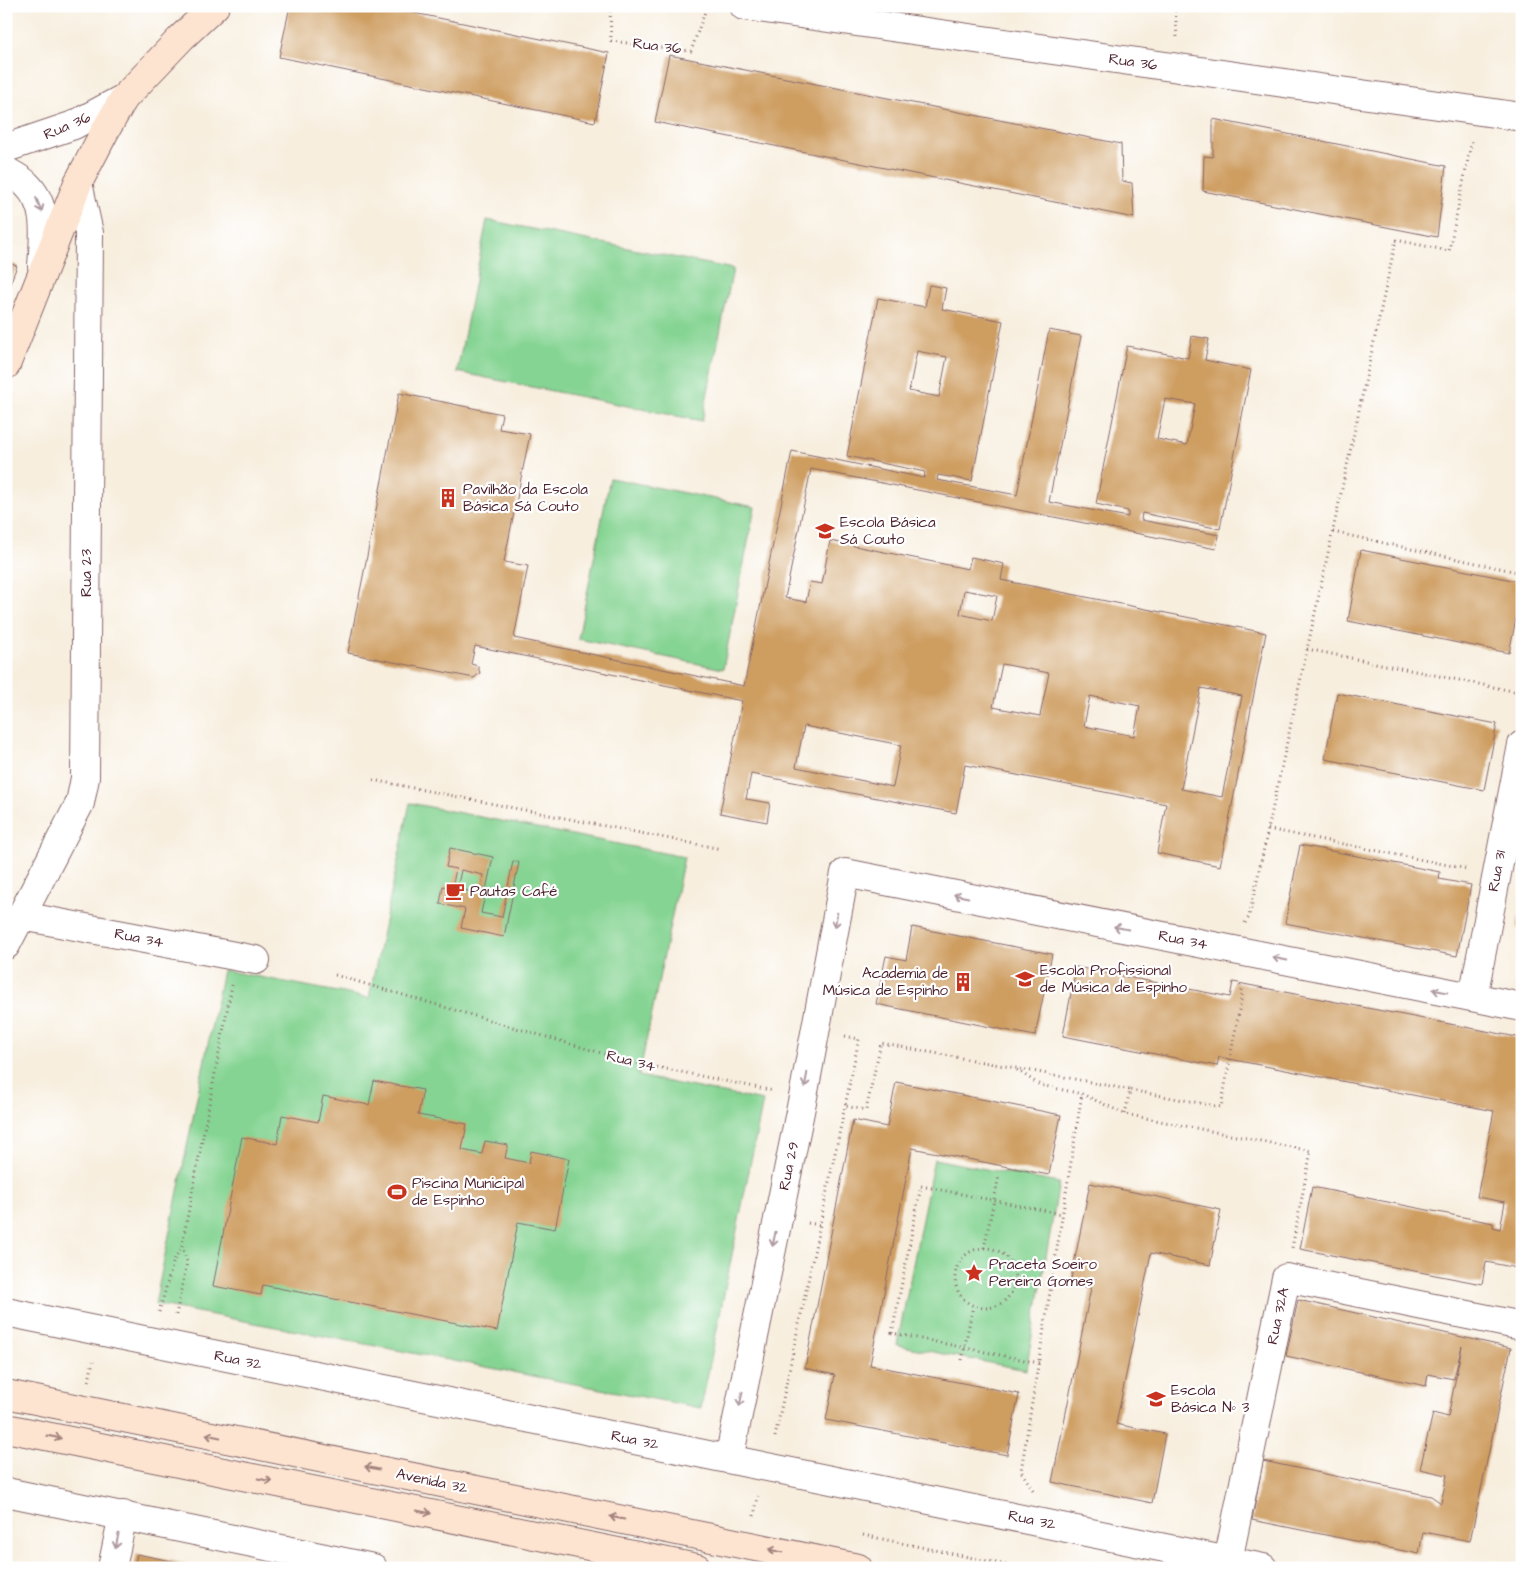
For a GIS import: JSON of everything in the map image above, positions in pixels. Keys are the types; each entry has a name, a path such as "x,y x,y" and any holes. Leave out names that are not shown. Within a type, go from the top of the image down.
{"main road":[{"path":"6,365 78,183 105,130 124,98 182,36 215,6"},
{"name":"Avenida 32","path":"6,1394 858,1568"},
{"path":"6,1428 697,1568"}],"street":[{"name":"Rua 36","path":"744,6 1522,117"},
{"name":"Rua 36","path":"6,148 74,125 124,98"},
{"path":"6,171 26,183 40,202 45,226 42,277"},
{"name":"Rua 23","path":"6,945 80,803 85,778 89,233 78,183"},
{"name":"Rua 31","path":"1473,997 1522,745"},
{"name":"Rua 34","path":"845,872 1522,1007"},
{"name":"Rua 29","path":"729,1459 803,1097 845,872"},
{"name":"Rua 34","path":"22,916 247,959"},
{"name":"Rua 32A","path":"1228,1561 1286,1278 1522,1326"},
{"name":"Rua 32","path":"6,1312 1263,1568"},
{"path":"6,1492 373,1568"},
{"path":"112,1568 122,1515"}],"path":[{"name":"Rua 36","path":"610,6 610,41 690,51 707,6"},
{"path":"845,1106 866,1110 881,1043 1221,1107 1242,995 1231,950 1249,917 1396,240 1449,251 1478,110"},
{"path":"1333,532 1522,573"},
{"path":"1307,650 1522,693"},
{"path":"372,780 721,848"},
{"path":"1268,829 1496,875"},
{"path":"157,1317 174,1260 182,1245 247,959"},
{"name":"Rua 34","path":"335,975 632,1062 803,1097"},
{"path":"769,1466 859,1038 841,1035"},
{"path":"1017,1069 1040,1085 1082,1094 1125,1114 1311,1151 1286,1278"},
{"path":"1125,1114 1130,1090"},
{"path":"1034,1493 1021,1471 1082,1094"},
{"path":"984,1248 999,1176"},
{"path":"1039,1363 892,1333 921,1186 1062,1214"},
{"path":"175,1320 187,1262 182,1245"},
{"path":"984,1248 994,1249 1002,1253 1014,1268 1015,1278 1009,1296 1002,1303 983,1308 973,1306 965,1300 955,1282 959,1263 965,1255 974,1249 984,1248"},
{"path":"962,1360 973,1306"}],"green space":[{"path":"487,220 733,269 702,421 457,372"},
{"path":"610,478 755,507 723,669 578,639"},
{"path":"410,803 684,857 639,1076 763,1101 701,1408 155,1304 223,970 369,998"},
{"name":"Praceta Soeiro Pereira Gomes","path":"934,1159 1059,1183 1026,1370 897,1345"}],"building":[{"path":"290,6 380,6 609,53 595,122 279,57"},
{"path":"669,55 1121,144 1122,181 1132,183 1134,218 655,122"},
{"path":"1213,119 1446,166 1437,237 1203,191 1204,156 1213,157"},
{"path":"6,261 17,266 6,294"},
{"path":"929,285 946,288 942,309 1003,321 972,481 938,475 937,480 1017,495 1049,330 1081,336 1049,502 1128,517 1128,511 1096,504 1127,346 1188,358 1192,336 1209,339 1205,360 1251,370 1220,529 1142,513 1141,520 1219,535 1216,549 811,469 785,598 806,602 810,582 822,584 830,541 968,569 971,557 1004,564 1001,580 1266,633 1220,866 1157,853 1166,804 965,765 956,813 751,774 746,799 770,803 767,822 720,813 742,701 475,646 471,664 478,666 480,673 474,678 348,653 399,393 502,414 499,429 530,434 504,562 528,566 514,638 744,686 792,451 924,478 925,472 847,456 878,298 925,307","holes":["917,351 947,357 939,397 909,391","1165,399 1195,404 1187,445 1157,439","964,590 997,596 992,621 960,614","1002,664 1049,673 1040,716 993,707","1201,688 1242,696 1222,797 1181,789","1090,696 1140,706 1134,736 1084,726","804,726 901,745 893,787 796,767"]},
{"path":"1361,550 1522,582 1509,653 1348,621"},
{"path":"1337,693 1497,724 1484,790 1325,759"},
{"path":"1300,845 1440,872 1439,879 1471,885 1457,956 1285,923"},
{"name":"Pautas Café","path":"450,848 493,857 481,913 502,917 513,861 519,862 504,937 461,928 465,909 440,904 443,886 452,888 456,869 446,867","holes":["461,870 483,875 480,893 457,889"]},
{"path":"1522,908 1522,929 1517,928"},
{"name":"Academia de Música de Espinho","path":"912,927 1052,954 1035,1036 876,1004 886,956 906,960"},
{"path":"1076,967 1230,997 1233,982 1522,1038 1522,1269 1486,1262 1482,1284 1300,1249 1312,1187 1493,1223 1493,1227 1500,1229 1505,1202 1477,1197 1494,1111 1219,1057 1217,1066 1063,1036"},
{"name":"Piscina Municipal de Espinho","path":"374,1081 423,1090 418,1115 467,1124 462,1150 482,1154 485,1141 508,1145 505,1158 529,1163 531,1151 569,1159 555,1229 518,1222 497,1331 263,1285 261,1295 213,1286 242,1137 277,1144 282,1115 318,1122 323,1096 369,1105"},
{"path":"896,1082 1061,1115 1049,1175 912,1148 870,1365 1019,1394 1007,1455 826,1420 835,1375 805,1368 853,1120 887,1127"},
{"path":"1090,1183 1221,1210 1210,1265 1151,1253 1116,1424 1165,1434 1152,1503 1052,1482 1091,1288 1070,1284"},
{"path":"1298,1300 1511,1348 1470,1541 1423,1532 1419,1554 1252,1520 1263,1461 1431,1496 1441,1503 1447,1475 1420,1469 1433,1413 1448,1417 1462,1346 1454,1379 1428,1374 1426,1386 1286,1356"},
{"path":"137,1554 201,1567 201,1568 134,1568"}],"place":[{"name":"Pavilhão da Escola Básica Sá Couto","path":"448,498"},
{"name":"Escola Básica Sá Couto","path":"825,531"},
{"name":"Pautas Café","path":"455,891"},
{"name":"Escola Profissional de Música de Espinho","path":"1025,979"},
{"name":"Academia de Música de Espinho","path":"963,982"},
{"name":"Piscina Municipal de Espinho","path":"397,1192"},
{"name":"Praceta Soeiro Pereira Gomes","path":"974,1273"},
{"name":"Escola Básica Nº 3","path":"1156,1399"}]}
